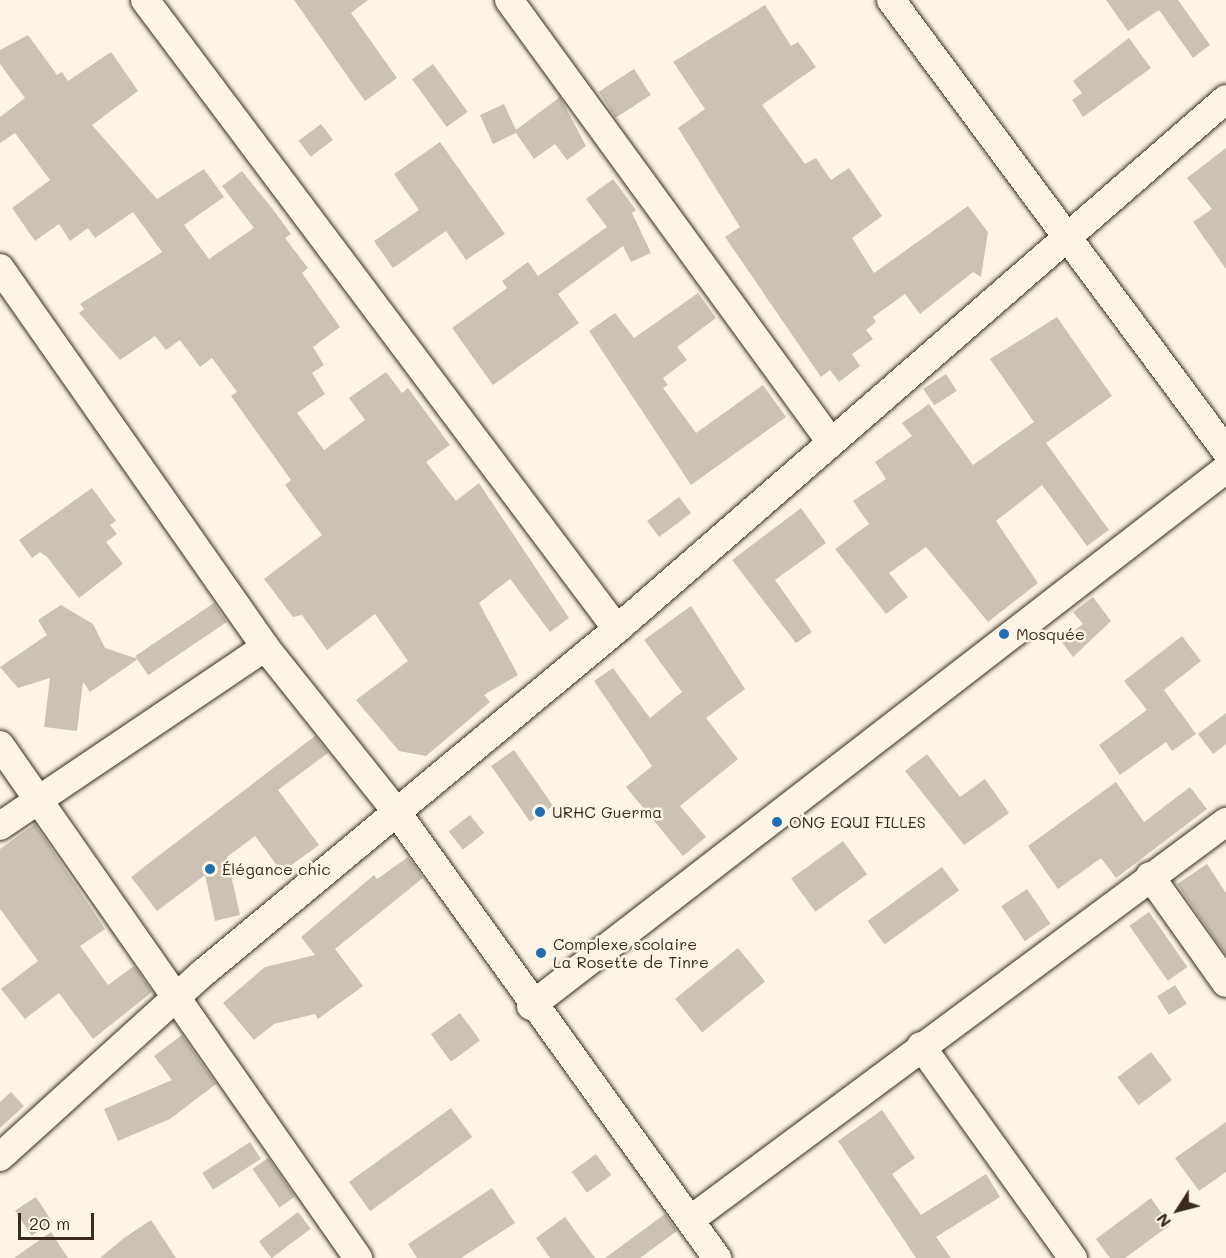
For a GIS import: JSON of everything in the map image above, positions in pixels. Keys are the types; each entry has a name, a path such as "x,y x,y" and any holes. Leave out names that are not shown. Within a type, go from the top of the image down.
{"street":[{"path":"144,0 617,629"},
{"path":"509,0 831,442"},
{"path":"891,0 1226,451"},
{"path":"0,1157 178,997 395,810 617,629 1226,99"},
{"path":"0,268 265,647 395,810 531,1006 717,1258"},
{"path":"531,1006 1226,469"},
{"path":"0,826 265,647"},
{"path":"0,745 178,997 346,1254"},
{"path":"690,1220 921,1046 1226,822"},
{"path":"1150,876 1226,983"},
{"path":"921,1046 1073,1258"}],"building":[{"path":"294,0 368,0 351,13 397,78 365,101"},
{"path":"1106,0 1178,0 1210,45 1193,58 1159,10 1128,31"},
{"path":"765,5 791,46 798,42 816,67 762,105 805,164 816,158 831,180 849,168 882,216 852,238 874,273 968,206 988,232 981,277 973,272 920,314 905,294 873,317 876,322 866,330 873,339 852,354 860,366 839,382 830,370 821,377 725,237 740,227 678,128 705,109 673,62"},
{"path":"28,35 57,75 62,72 68,81 111,52 138,91 92,125 157,199 204,169 224,197 184,225 209,259 254,228 222,186 242,171 291,234 285,238 308,268 302,273 340,327 313,347 324,365 312,373 325,394 297,413 324,450 365,420 349,398 386,372 402,393 408,388 450,445 426,462 456,501 479,483 569,618 550,632 510,579 479,603 518,675 484,695 490,702 426,756 399,751 356,700 408,661 375,614 327,650 302,615 293,617 264,579 322,535 285,485 291,480 231,396 237,392 212,358 200,367 180,340 166,350 155,336 120,360 79,313 84,309 80,304 162,252 133,212 95,238 88,228 70,241 59,224 35,241 12,208 50,180 15,133 0,143 0,117 25,98 0,64 0,50"},
{"path":"1129,38 1151,68 1083,117 1072,100 1082,93 1073,81"},
{"path":"433,64 468,112 447,127 412,79"},
{"path":"634,69 651,95 616,118 599,92"},
{"path":"560,97 586,146 567,160 555,144 534,159 516,133 493,144 480,115 504,104 516,130"},
{"path":"321,124 333,140 311,157 299,141"},
{"path":"440,142 505,234 466,260 446,231 393,268 374,241 419,210 394,174"},
{"path":"1226,148 1226,269 1193,222 1212,209 1187,178"},
{"path":"613,179 636,210 632,213 651,253 631,262 623,246 558,294 579,323 493,385 452,328 507,288 502,281 528,262 538,276 607,227 586,199"},
{"path":"698,293 716,318 677,347 687,360 663,378 668,385 663,388 696,433 763,385 786,417 691,485 589,331 615,313 634,338"},
{"path":"1057,317 1112,396 1046,443 1109,530 1087,546 1042,485 996,521 1038,583 988,622 926,547 889,573 908,597 886,614 835,549 869,524 853,501 886,479 875,462 912,436 902,423 929,404 973,465 1034,422 990,359"},
{"path":"946,374 957,391 934,405 923,389"},
{"path":"92,488 116,521 110,525 117,534 106,542 123,564 79,598 47,557 40,552 32,558 19,540"},
{"path":"679,497 691,513 659,537 647,521"},
{"path":"801,508 826,543 775,580 812,632 796,643 732,560"},
{"path":"1093,597 1111,621 1073,657 1061,641 1083,624 1073,612"},
{"path":"214,603 227,622 148,675 135,656"},
{"path":"61,605 93,624 105,648 138,659 90,692 83,682 77,731 44,727 50,678 18,688 0,667 47,635 38,620"},
{"path":"691,606 745,689 706,718 738,759 680,806 706,837 683,856 626,787 652,766 594,681 613,668 650,718 682,692 644,640"},
{"path":"1182,636 1201,661 1164,690 1196,734 1172,751 1166,742 1120,775 1099,745 1147,710 1124,681"},
{"path":"1226,713 1226,744 1213,754 1198,734"},
{"path":"315,736 328,753 278,790 319,845 282,872 255,836 227,857 240,915 215,921 205,875 157,911 131,877"},
{"path":"514,750 553,806 530,822 491,766"},
{"path":"927,754 960,797 985,779 1009,813 964,845 905,771"},
{"path":"1116,782 1144,822 1190,787 1207,809 1116,878 1101,858 1058,889 1028,846"},
{"path":"470,815 484,833 463,850 449,832"},
{"path":"35,824 105,929 80,946 108,985 134,966 152,992 93,1039 59,993 25,1019 1,989 38,961 0,909 0,849"},
{"path":"843,841 867,874 815,912 791,879"},
{"path":"408,857 423,878 335,949 363,986 318,1019 315,1014 274,1024 254,1040 223,1003 265,967 315,955 301,937 374,875 377,879"},
{"path":"1207,864 1226,893 1226,955 1177,884"},
{"path":"942,867 959,890 885,945 868,921"},
{"path":"1027,889 1050,924 1025,941 1001,906"},
{"path":"1149,912 1187,967 1168,981 1129,926"},
{"path":"738,948 765,981 702,1032 675,999"},
{"path":"1175,985 1187,1004 1169,1015 1157,996"},
{"path":"460,1013 480,1041 451,1062 431,1034"},
{"path":"182,1035 216,1084 170,1119 118,1141 104,1109 172,1080 154,1056"},
{"path":"1151,1052 1172,1080 1139,1105 1117,1077"},
{"path":"11,1092 24,1106 0,1128 0,1102"},
{"path":"451,1108 472,1137 370,1211 349,1182"},
{"path":"882,1110 915,1158 892,1174 921,1215 986,1174 1000,1197 936,1237 951,1258 916,1258 838,1141"},
{"path":"1226,1122 1226,1172 1199,1191 1175,1158"},
{"path":"250,1142 261,1159 213,1190 202,1173"},
{"path":"596,1154 611,1175 587,1193 572,1172"},
{"path":"268,1158 295,1197 279,1207 252,1169"},
{"path":"492,1188 515,1223 461,1258 417,1258 408,1244"},
{"path":"36,1197 52,1222 31,1236 15,1211"},
{"path":"1151,1198 1170,1225 1125,1258 1110,1258 1096,1239"},
{"path":"298,1212 311,1229 272,1258 259,1241"},
{"path":"665,1214 677,1231 640,1258 605,1258"},
{"path":"565,1217 595,1258 550,1258 536,1238"},
{"path":"151,1220 176,1258 100,1258 124,1238"},
{"path":"51,1232 68,1258 14,1258"}],"place":[{"name":"Mosquée","path":"1004,634"},
{"name":"URHC Guerma","path":"540,812"},
{"name":"ONG EQUI FILLES","path":"777,822"},
{"name":"Élégance chic","path":"210,869"},
{"name":"Complexe scolaire La Rosette de Tinre","path":"541,953"}]}
